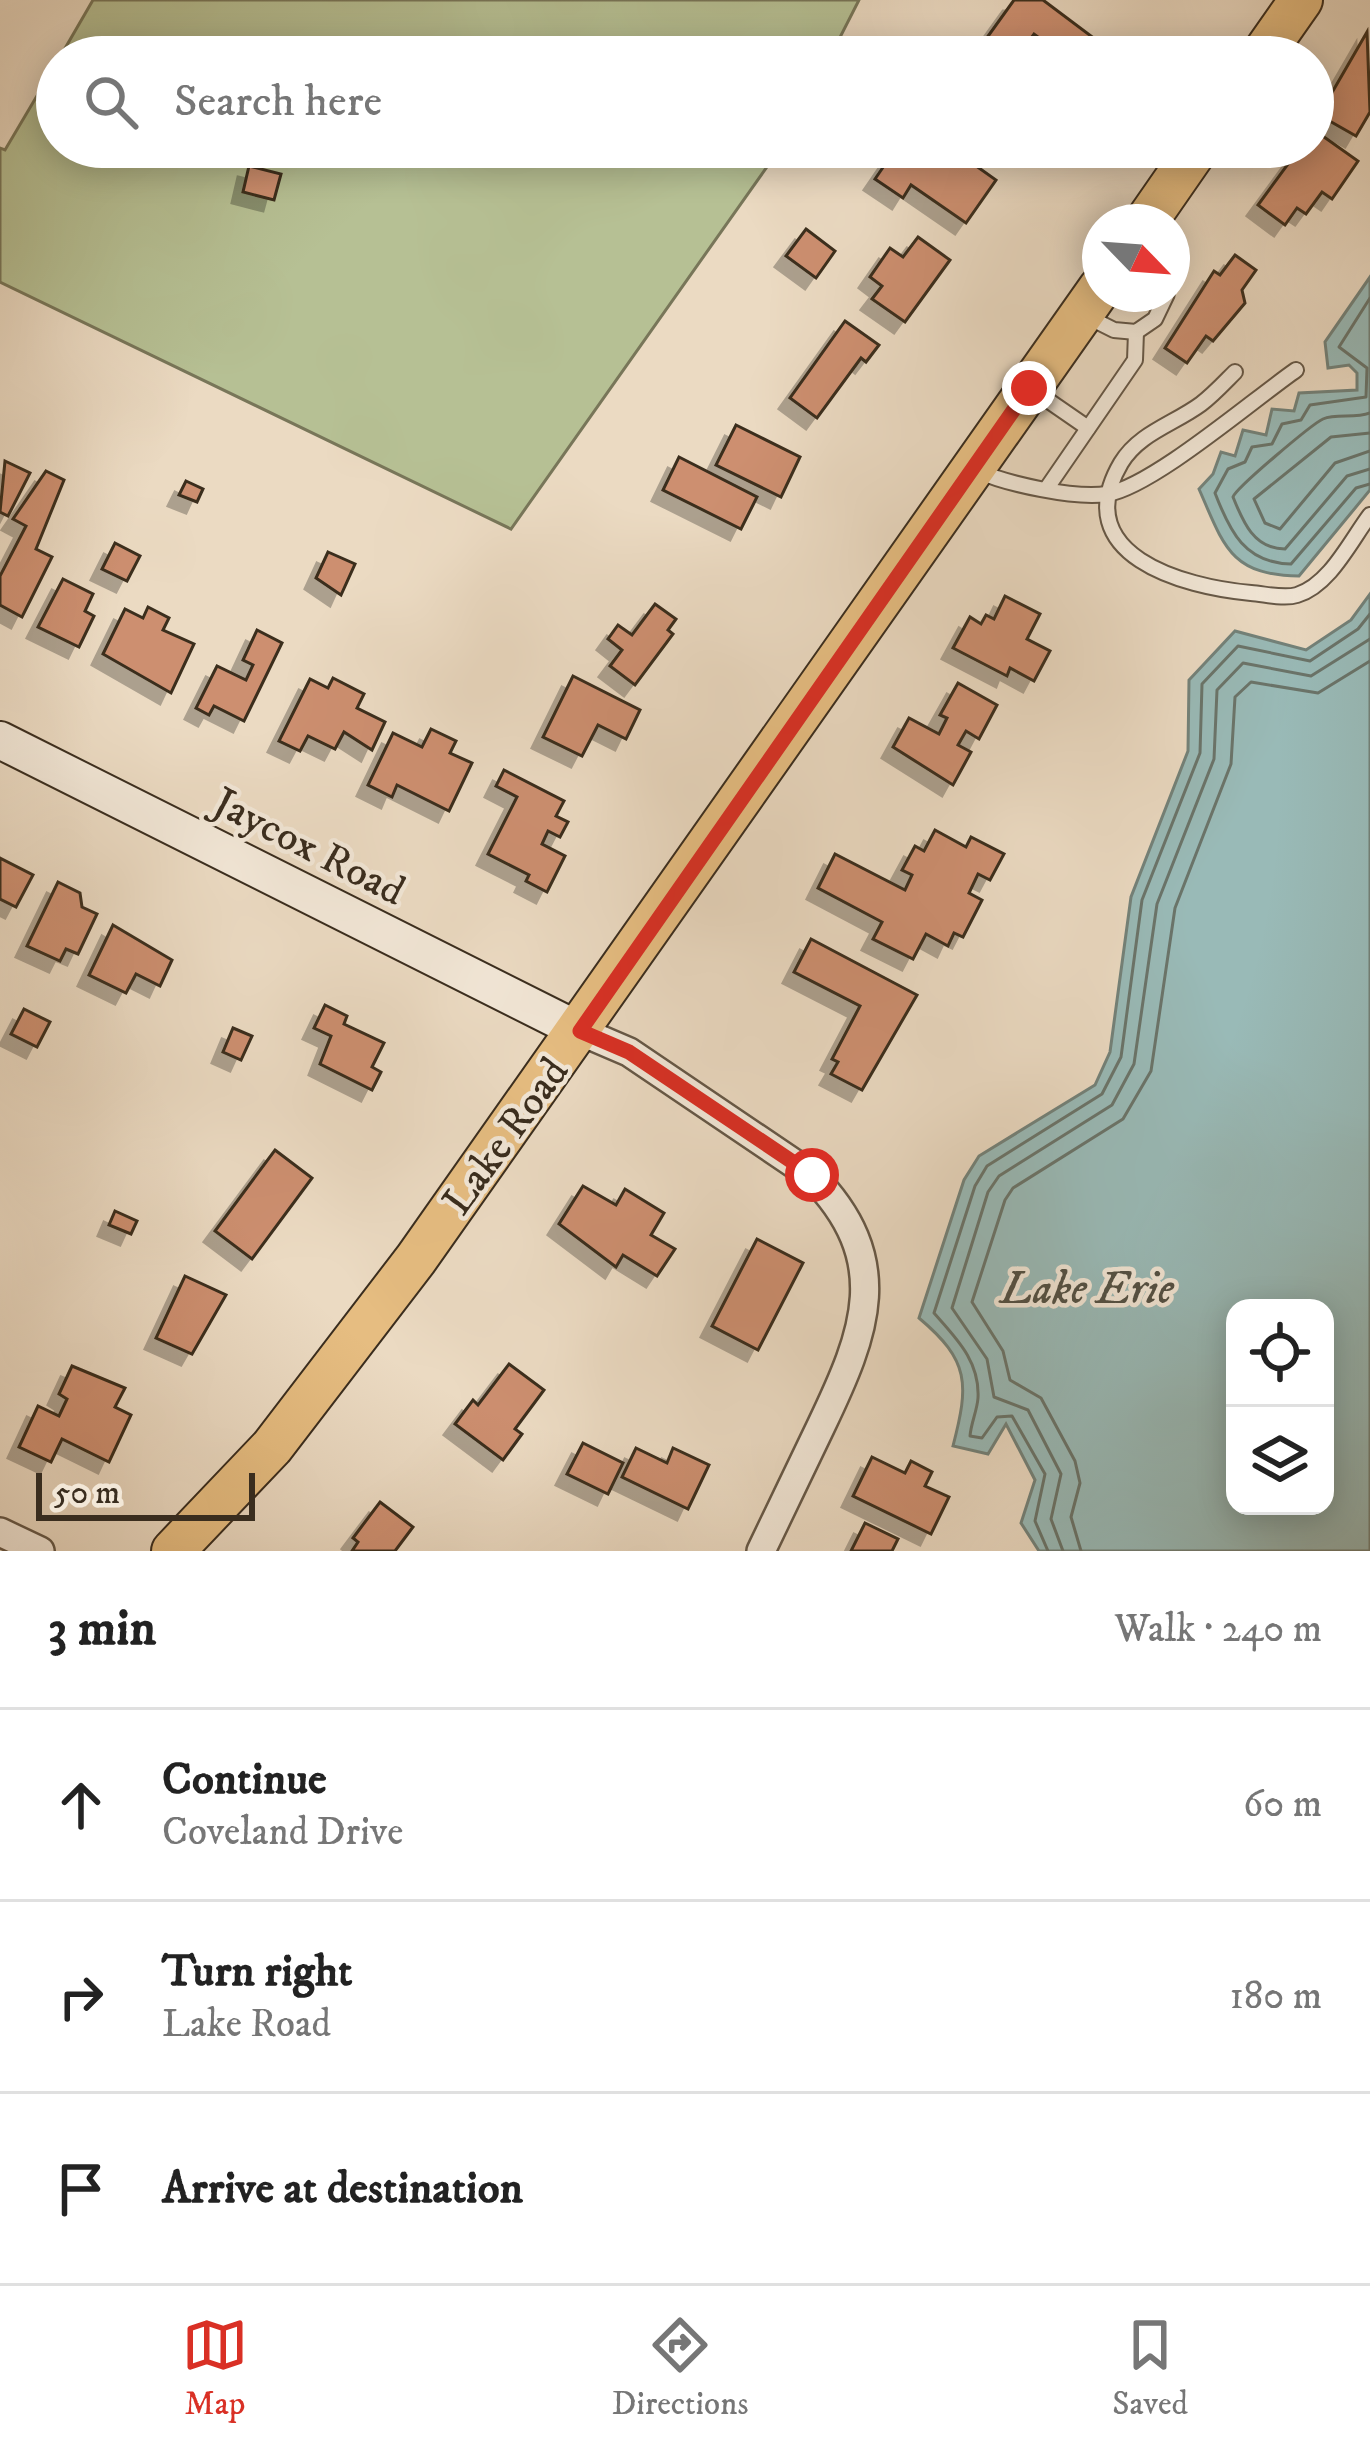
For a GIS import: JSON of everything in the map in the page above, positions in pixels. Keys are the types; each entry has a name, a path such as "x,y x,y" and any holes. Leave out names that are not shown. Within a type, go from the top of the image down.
{"main road":[{"path":"1276,36 1301,0"},
{"path":"1158,204 1183,168"},
{"name":"Lake Road","path":"173,1551 272,1447 580,1031 1083,312"}],"street":[{"name":"Jaycox Road","path":"0,740 580,1031"},
{"path":"580,1031 629,1052 812,1175 839,1207 858,1244 866,1299 860,1340 761,1551"},
{"path":"0,1532 40,1551"}],"lane":[{"path":"1100,312 1114,330 1136,332 1158,312"},
{"path":"1047,488 1135,360 1136,332"},
{"path":"973,469 1004,483 1106,495 1141,480 1296,370"},
{"path":"1235,372 1202,403 1140,440 1106,495 1108,521 1126,549 1161,575 1205,589 1294,596 1319,584 1370,514"},
{"path":"1029,388 1088,428"}],"green space":[{"path":"93,0 859,0 841,36 72,36"},
{"path":"36,98 36,168 766,168 511,529 0,282 0,148 5,150"}],"water":[{"path":"1370,277 1370,490 1299,576 1258,570 1232,554 1199,489 1213,474 1221,452 1235,456 1243,430 1266,435 1272,409 1294,411 1299,393 1357,390 1357,373 1349,365 1328,368 1325,342"},
{"name":"Lake Erie","path":"1370,594 1370,1551 1039,1551 1021,1523 1035,1480 1006,1424 988,1454 953,1446 962,1406 961,1375 948,1347 919,1318 964,1180 979,1156 1095,1085 1110,1052 1131,897 1188,751 1189,680 1235,631 1306,650 1351,620"}],"building":[{"path":"1014,0 1043,0 1091,36 1034,34 988,36"},
{"path":"1367,32 1370,112 1356,136 1334,124 1334,89"},
{"path":"1334,144 1358,161 1332,199 1322,192 1306,214 1297,208 1285,225 1258,205 1285,168 1334,168"},
{"path":"249,168 281,174 274,200 243,192"},
{"path":"883,168 979,168 996,180 966,223 911,185 903,198 875,179"},
{"path":"806,229 835,251 816,278 786,256"},
{"path":"918,237 950,260 905,322 872,299 882,286 870,277 890,248 903,257"},
{"path":"1235,255 1256,270 1242,290 1245,303 1213,341 1206,336 1187,363 1165,348 1214,271 1220,275"},
{"path":"845,321 879,345 866,362 861,358 817,418 790,398"},
{"path":"736,425 800,457 781,497 716,465"},
{"path":"679,457 757,497 741,529 663,490"},
{"path":"5,461 30,473 8,516 0,512"},
{"path":"46,471 64,480 36,549 52,557 22,617 0,605 0,576 26,526 13,519"},
{"path":"186,481 203,489 197,502 179,495"},
{"path":"115,543 140,556 127,581 102,569"},
{"path":"328,552 355,564 341,595 316,578"},
{"path":"63,579 93,594 85,611 94,616 79,647 38,627"},
{"path":"1005,596 1040,614 1027,639 1050,651 1034,681 1010,668 1007,676 953,648 970,617 981,624 986,615 994,619"},
{"path":"655,604 676,619 668,630 673,634 635,685 610,666 622,650 608,639 618,625 632,635"},
{"path":"148,607 169,618 163,630 194,644 171,693 103,654 125,609 143,618"},
{"path":"257,630 282,643 244,721 214,706 209,715 196,708 217,666 246,680 253,665 243,660"},
{"path":"573,676 640,710 626,739 598,725 582,756 543,737"},
{"path":"333,678 364,694 357,708 385,722 372,750 344,732 335,749 308,736 300,751 279,741 310,679 328,688"},
{"path":"958,683 997,705 979,739 966,731 958,745 971,752 953,785 893,747 909,718 939,734 947,718 940,715"},
{"path":"431,729 456,741 450,753 472,763 449,811 397,785 392,797 368,785 393,733 422,747"},
{"path":"504,770 564,801 556,816 568,822 560,837 548,831 542,844 565,856 547,892 526,881 529,875 488,854 517,797 496,786"},
{"path":"935,830 966,847 971,837 1004,854 990,880 978,874 969,893 982,900 963,937 954,933 948,946 926,934 913,959 873,939 882,922 818,888 835,854 905,890 912,875 902,870 915,846 924,851"},
{"path":"0,858 33,875 16,907 0,899"},
{"path":"58,882 80,893 82,907 97,914 78,954 66,949 60,961 27,946"},
{"path":"113,925 172,960 160,986 136,974 126,993 89,975"},
{"path":"811,939 917,995 862,1090 831,1074 838,1062 832,1059 860,1006 794,972"},
{"path":"325,1005 347,1016 344,1024 384,1043 372,1067 381,1072 372,1090 320,1064 331,1036 314,1028"},
{"path":"24,1009 50,1022 37,1047 11,1034"},
{"path":"233,1028 252,1036 241,1060 223,1052"},
{"path":"275,1150 312,1178 252,1259 215,1231"},
{"path":"583,1186 616,1205 625,1189 664,1213 651,1235 675,1249 657,1276 623,1255 616,1267 559,1224"},
{"path":"115,1211 137,1221 131,1234 109,1225"},
{"path":"757,1239 803,1263 758,1350 712,1326"},
{"path":"185,1276 226,1295 192,1354 156,1338"},
{"path":"509,1364 544,1390 515,1429 522,1434 503,1460 455,1424 473,1400 478,1405"},
{"path":"72,1366 125,1388 115,1407 131,1415 109,1462 62,1439 51,1462 19,1447 38,1406 59,1416 67,1399 59,1394"},
{"path":"583,1443 623,1463 608,1494 567,1474"},
{"path":"636,1448 667,1463 673,1448 709,1465 688,1509 622,1477"},
{"path":"872,1457 905,1473 911,1461 932,1472 925,1486 949,1497 931,1534 853,1496"},
{"path":"380,1502 413,1527 395,1551 352,1551 358,1542 353,1538"},
{"path":"865,1523 898,1539 892,1551 851,1551"}],"route":[{"path":"812,1175 629,1052 580,1031 1029,388"}]}
